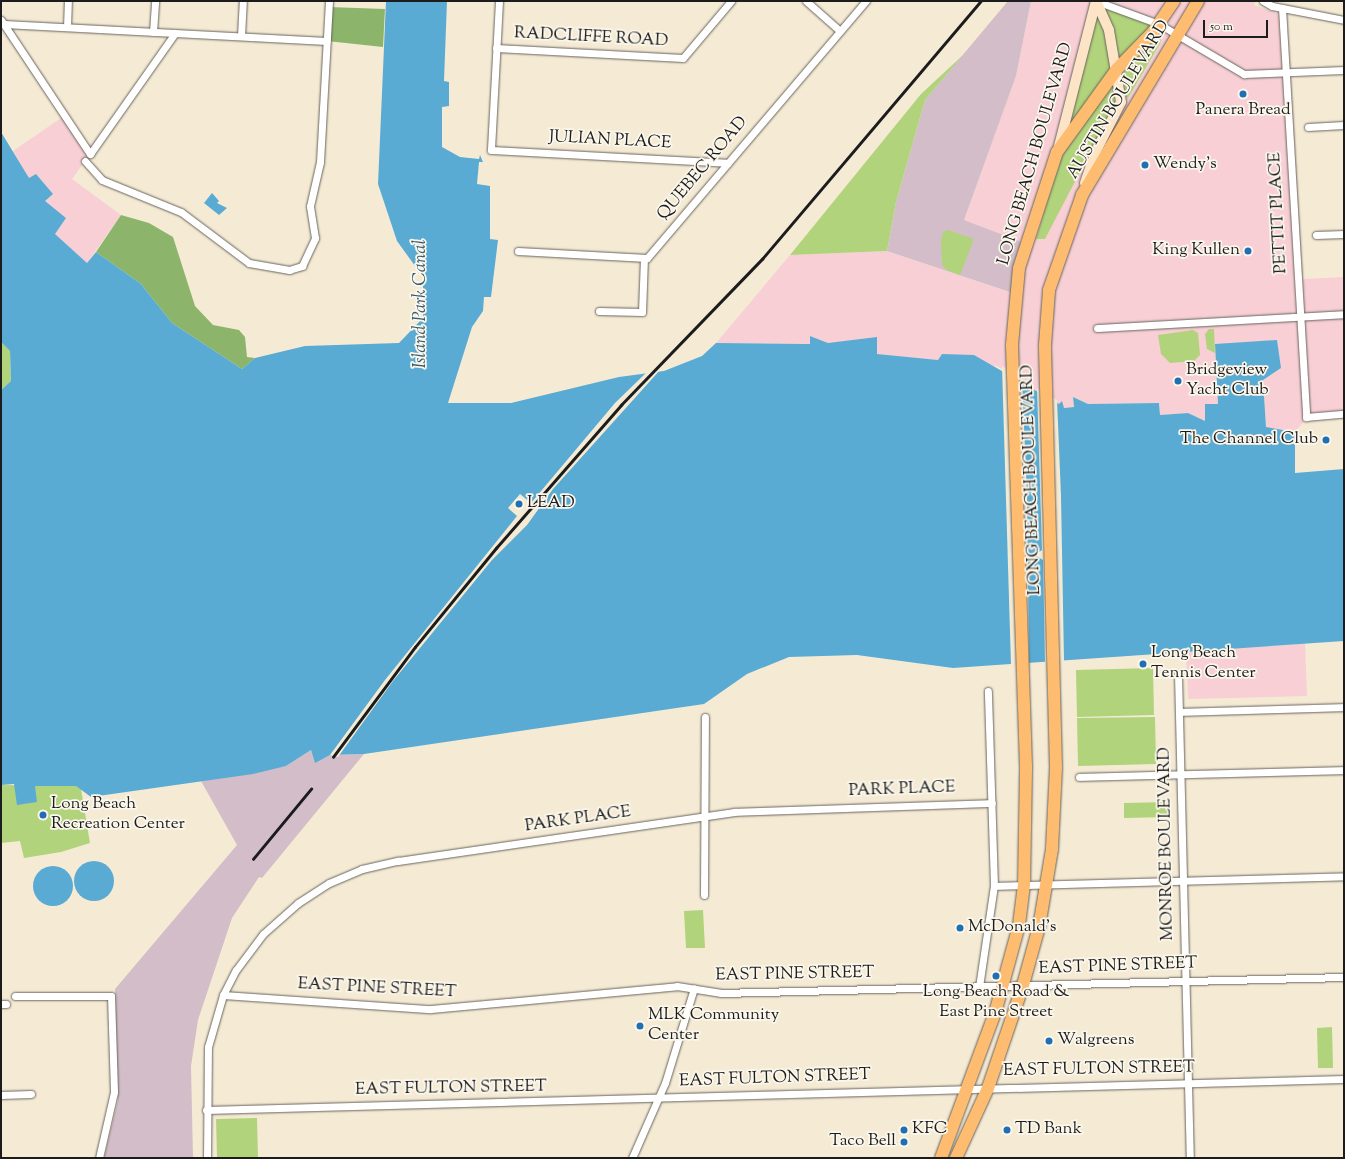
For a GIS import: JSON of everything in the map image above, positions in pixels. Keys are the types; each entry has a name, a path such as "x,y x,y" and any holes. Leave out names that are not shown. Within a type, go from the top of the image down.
{"main road":[{"name":"LONG BEACH BOULEVARD","path":"956,1158 988,1088 1023,985 1047,885 1055,788 1055,678 1045,345 1049,290 1096,151 1119,108 1117,69 1107,26 1096,1"},
{"name":"LONG BEACH BOULEVARD","path":"941,1158 970,1088 1002,986 1019,925 1024,885 1026,832 1012,345 1024,246 1058,152 1096,1"},
{"name":"AUSTIN BOULEVARD","path":"1058,152 1117,69 1159,24 1174,1"},
{"name":"AUSTIN BOULEVARD","path":"1082,195 1198,1"}],"street":[{"path":"67,27 68,1"},
{"path":"153,32 155,1"},
{"path":"241,36 243,1"},
{"path":"85,161 102,180 181,212 249,263 289,270 302,266 315,238 310,206 320,162 329,1"},
{"path":"496,48 499,1"},
{"name":"RADCLIFFE ROAD","path":"496,48 683,58 731,1"},
{"path":"806,1 840,31"},
{"name":"QUEBEC ROAD","path":"644,258 728,163 866,1"},
{"path":"1096,1 1159,24 1177,37 1244,74 1344,70"},
{"path":"1263,1 1282,8 1344,20"},
{"name":"PETTIT PLACE","path":"1282,8 1306,417 1344,414"},
{"path":"2,22 327,41"},
{"path":"2,22 90,154 175,33"},
{"name":"JULIAN PLACE","path":"496,48 491,150 728,163"},
{"path":"1308,127 1344,125"},
{"path":"1316,235 1344,234"},
{"path":"518,251 644,258 642,312 600,311"},
{"path":"1097,328 1344,314"},
{"name":"MONROE BOULEVARD","path":"1178,674 1180,712 1184,980 1190,1158"},
{"path":"979,988 994,886 988,691"},
{"path":"1180,712 1344,707"},
{"path":"704,895 705,717"},
{"path":"1078,777 1344,770"},
{"name":"PARK PLACE","path":"207,1158 206,1110 208,1047 223,995 252,947 280,917 312,893 362,869 762,809 992,803"},
{"path":"994,886 1344,876"},
{"name":"EAST PINE STREET","path":"223,995 434,1009 672,987 694,988 722,993 979,988 1023,985 1184,980 1344,977"},
{"path":"632,1158 658,1099 694,988"},
{"path":"15,996 111,996 114,1092 99,1158"},
{"name":"EAST FULTON STREET","path":"206,1110 658,1099 970,1088 1344,1079"},
{"path":"1,1095 31,1094"}],"shaded area":[{"path":"1008,1 1031,1 1016,76 964,220 1022,242 1013,293 887,251 896,202 925,100"},
{"path":"1031,1 1256,1 1254,5 1287,17 1303,279 1344,277 1344,412 1310,414 1295,432 1266,427 1263,380 1215,344 1218,404 1205,421 1188,413 1160,415 1159,403 1088,404 1073,397 1074,407 1064,408 997,366 877,354 877,338 828,343 810,336 810,344 716,343 790,255 887,251 1013,293 1022,242 964,220 1016,76"},
{"path":"64,116 90,154 72,179 121,215 87,263 54,234 66,218 44,201 53,194 29,179 13,151"},
{"path":"1305,643 1307,696 1188,699 1186,650"},
{"path":"311,750 315,762 330,755 364,754 262,878 259,877 232,918 198,1020 191,1066 193,1158 104,1158 118,1100 115,989 237,845 201,781 286,766"}],"green space":[{"path":"1101,5 1155,26 1118,65"},
{"path":"329,7 385,9 383,47 327,41"},
{"path":"1096,7 1102,18 1112,68 1062,140"},
{"path":"1156,36 1161,38 1160,44 1128,98 1123,95 1121,76"},
{"path":"963,55 925,100 896,202 887,251 790,255 921,94"},
{"path":"1113,86 1116,103 1045,239 1036,239 1059,162 1071,138"},
{"path":"121,215 149,223 173,237 195,306 213,325 239,330 245,337 247,357 255,358 242,369 172,323 141,284 96,252"},
{"path":"948,230 974,239 960,275 946,270 942,264 941,242 943,232"},
{"path":"1209,329 1214,329 1215,353 1207,349 1205,334"},
{"path":"1193,330 1198,333 1200,355 1194,361 1170,363 1161,354 1158,335"},
{"path":"1,342 10,351 11,381 1,390"},
{"path":"1153,668 1154,715 1077,717 1076,670"},
{"path":"1155,717 1156,764 1078,766 1077,718"},
{"name":"Long Beach Recreation Center","path":"1,785 76,786 81,789 90,843 61,852 24,858 20,841 1,843"},
{"path":"1169,802 1169,817 1124,818 1124,803"},
{"path":"703,910 705,948 686,948 684,911"},
{"path":"1332,1027 1333,1068 1318,1068 1317,1028"},
{"path":"257,1118 258,1158 217,1158 216,1119"}],"water":[{"path":"386,1 447,1 444,81 449,82 449,106 442,107 442,147 460,157 479,159 480,155 483,162 479,162 477,184 490,186 490,239 498,240 491,297 484,297 483,311 472,327 448,403 511,403 619,377 664,371 702,356 716,343 810,344 810,336 828,343 877,337 877,354 938,360 942,354 974,355 1059,404 1062,401 1064,408 1074,407 1073,397 1088,404 1159,403 1160,415 1188,413 1205,421 1205,404 1218,404 1215,344 1277,340 1281,368 1263,380 1266,427 1295,432 1295,473 1344,469 1344,641 953,668 857,655 789,657 747,674 704,704 364,754 330,755 315,763 311,750 286,766 253,774 91,797 76,786 35,786 37,802 17,805 14,784 1,785 1,390 11,381 10,351 1,342 1,132 29,178 36,174 53,194 45,201 66,218 55,234 87,263 96,252 141,284 172,323 242,369 255,358 305,346 399,343 423,318 423,277 397,241 378,184"},
{"path":"212,193 219,201 217,203 227,208 219,215 204,203"},
{"path":"94,861 108,867 114,881 108,895 94,901 80,895 74,881 80,867"},
{"path":"53,866 67,872 73,886 67,900 53,906 39,900 33,886 39,872"}],"pier":[{"path":"1002,366 1022,379 1027,496 1029,664 1011,665"},
{"path":"660,370 553,489 527,525 492,560 393,681 338,757 330,755 385,680 517,516 508,508 520,494 531,503 615,403 648,371"},
{"path":"1037,388 1057,400 1061,496 1064,661 1045,663 1043,560 1035,555 1042,550"}],"railway":[{"path":"333,757 415,647 496,548 621,405 762,259 981,1"},
{"path":"253,859 311,789"}],"place":[{"name":"Panera Bread","path":"1243,94"},
{"name":"Wendy's","path":"1145,165"},
{"name":"King Kullen","path":"1248,251"},
{"name":"Bridgeview Yacht Club","path":"1178,381"},
{"name":"The Channel Club","path":"1326,440"},
{"name":"LEAD","path":"519,504"},
{"name":"Long Beach Tennis Center","path":"1143,664"},
{"name":"Long Beach Recreation Center","path":"43,815"},
{"name":"McDonald's","path":"960,928"},
{"name":"Long Beach Road & East Pine Street","path":"996,976"},
{"name":"MLK Community Center","path":"640,1026"},
{"name":"Walgreens","path":"1049,1041"},
{"name":"KFC","path":"904,1130"},
{"name":"TD Bank","path":"1007,1130"},
{"name":"Taco Bell","path":"904,1142"}],"water label":[{"name":"Island Park Canal","path":"421,304"}]}
